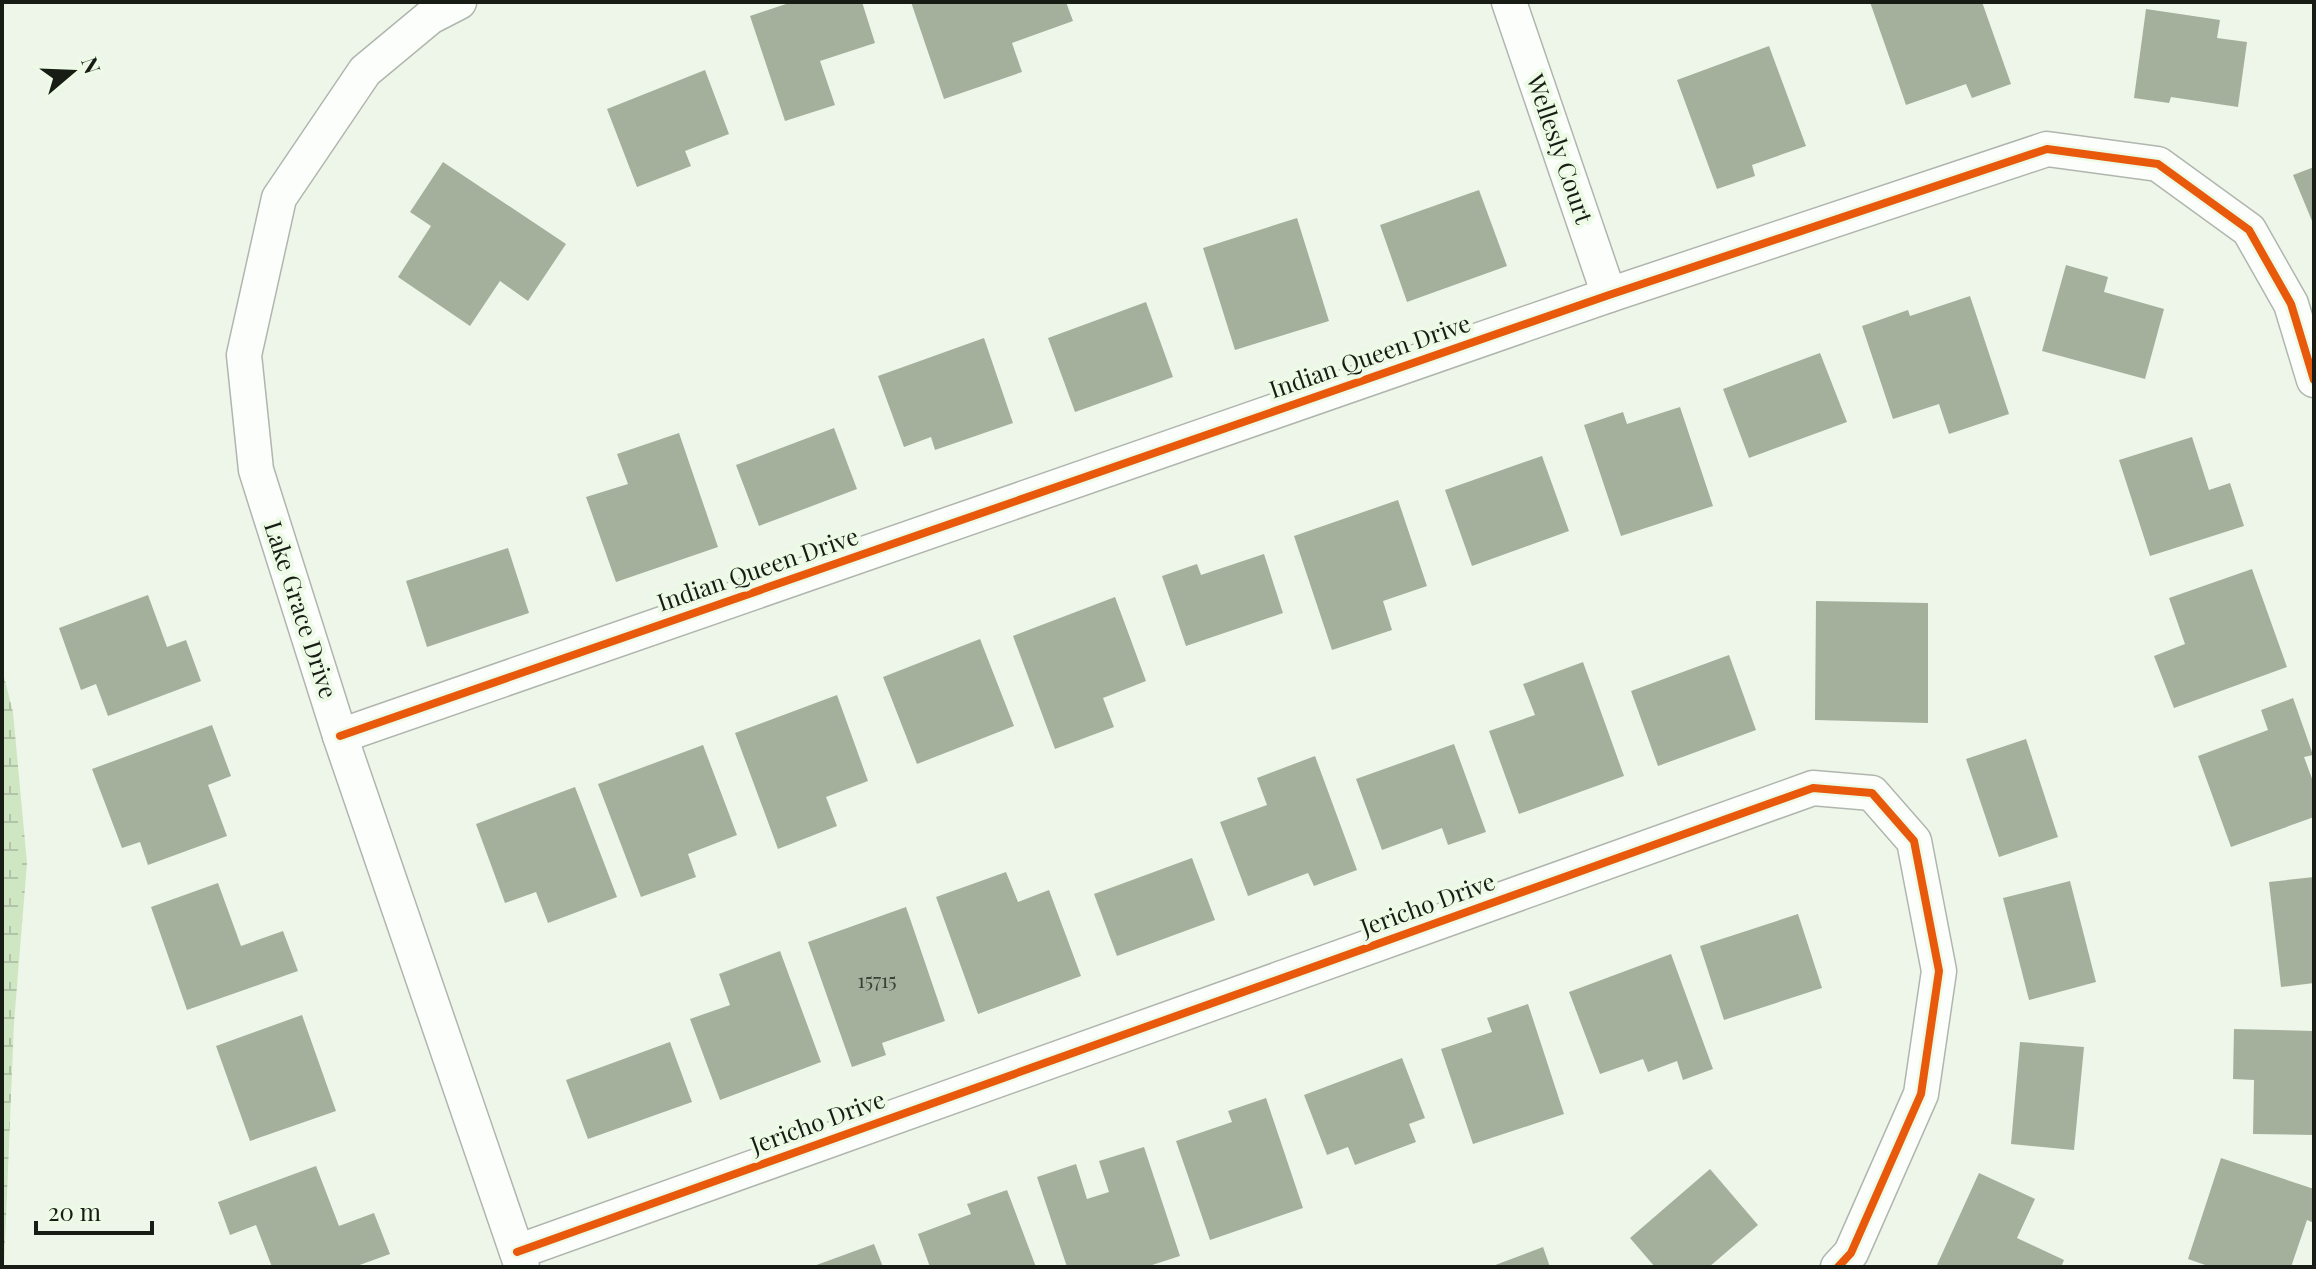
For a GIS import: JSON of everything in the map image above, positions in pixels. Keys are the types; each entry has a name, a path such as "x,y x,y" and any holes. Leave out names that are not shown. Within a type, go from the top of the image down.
{"street":[{"name":"Lake Grace Drive","path":"459,2 430,17 365,71 279,198 244,355 256,470 340,736 520,1260"},
{"name":"Wellesly Court","path":"1509,2 1609,295"},
{"name":"Indian Queen Drive","path":"340,736 1609,295 2047,149 2158,164 2249,230 2291,304 2314,380"},
{"name":"Jericho Drive","path":"520,1260 1813,788 1872,793 1914,841 1939,971 1921,1094 1851,1253 1838,1267"}],"green space":[{"path":"2,669 13,712 27,863 14,1023 4,1267 2,1267"}],"building":[{"path":"792,2 862,2 875,43 820,61 835,105 785,121 750,16"},
{"path":"911,2 1066,2 1073,21 1012,43 1022,72 944,99"},
{"path":"1870,2 1982,2 2011,84 1972,98 1966,84 1906,105"},
{"path":"2146,9 2220,20 2217,38 2247,42 2238,107 2171,97 2169,103 2134,98"},
{"path":"1769,46 1806,146 1752,165 1755,176 1717,189 1677,80"},
{"path":"705,70 729,134 685,151 691,166 637,187 607,109"},
{"path":"443,162 566,244 528,301 500,281 470,326 398,277 431,226 410,212"},
{"path":"2314,167 2314,220 2312,221 2293,175"},
{"path":"1479,190 1507,266 1407,302 1380,225"},
{"path":"1297,218 1329,321 1235,350 1203,248"},
{"path":"2066,265 2108,277 2104,292 2164,309 2145,379 2042,351"},
{"path":"1970,296 2009,414 1949,434 1939,404 1893,419 1862,326 1908,310 1910,316"},
{"path":"1146,302 1173,377 1075,412 1048,338"},
{"path":"984,338 1013,423 935,450 931,437 904,447 878,376"},
{"path":"1820,353 1847,422 1749,458 1723,389"},
{"path":"1680,407 1713,506 1621,536 1584,425 1623,412 1627,424"},
{"path":"834,428 857,489 759,526 736,465"},
{"path":"679,433 718,547 616,582 586,497 628,484 617,454"},
{"path":"2192,437 2209,490 2230,483 2244,526 2150,556 2119,460"},
{"path":"1542,456 1569,531 1472,566 1445,490"},
{"path":"1398,500 1427,586 1383,601 1392,630 1332,650 1294,536"},
{"path":"508,548 529,613 427,647 406,581"},
{"path":"1264,554 1283,613 1186,646 1162,576 1197,564 1201,575"},
{"path":"2252,569 2287,667 2174,708 2154,656 2185,644 2169,598"},
{"path":"148,595 167,647 186,640 201,681 108,716 96,684 81,690 59,628"},
{"path":"1115,597 1146,681 1103,698 1114,727 1055,749 1013,636"},
{"path":"1816,601 1928,603 1928,723 1815,720"},
{"path":"980,639 1014,726 917,764 883,677"},
{"path":"1729,655 1756,730 1658,766 1631,691"},
{"path":"1583,662 1624,776 1519,814 1489,731 1535,715 1523,684"},
{"path":"837,695 868,781 826,797 837,826 778,849 735,733"},
{"path":"2293,698 2313,755 2304,757 2314,784 2314,817 2231,847 2198,756 2268,730 2261,710"},
{"path":"212,725 231,776 208,785 227,836 148,865 140,842 122,848 92,769"},
{"path":"2026,739 2058,837 1999,857 1966,759"},
{"path":"1454,744 1486,832 1448,845 1442,828 1382,850 1356,779"},
{"path":"703,745 737,835 688,854 696,877 641,897 598,784"},
{"path":"1315,756 1357,870 1314,886 1308,873 1248,896 1220,822 1267,805 1257,778"},
{"path":"575,787 617,897 548,923 536,892 505,903 476,824"},
{"path":"1192,858 1215,920 1117,956 1094,894"},
{"path":"1006,872 1018,902 1049,890 1081,976 978,1014 936,897"},
{"path":"2314,877 2314,983 2281,987 2269,882"},
{"path":"2070,881 2096,982 2029,1000 2003,898"},
{"path":"218,883 241,946 283,931 298,971 187,1010 151,907"},
{"path":"906,907 945,1021 882,1043 886,1055 852,1067 808,942"},
{"path":"1798,914 1822,988 1724,1020 1700,946"},
{"path":"780,951 821,1062 720,1100 690,1019 730,1005 719,974"},
{"path":"1671,954 1713,1069 1683,1080 1677,1061 1648,1072 1643,1059 1600,1074 1569,992"},
{"path":"1528,1004 1564,1114 1473,1144 1441,1049 1492,1032 1487,1018"},
{"path":"302,1015 336,1111 250,1141 216,1046"},
{"path":"2234,1029 2314,1031 2314,1135 2253,1134 2254,1080 2233,1079"},
{"path":"670,1042 692,1102 588,1139 566,1080"},
{"path":"2020,1042 2084,1047 2074,1150 2011,1144"},
{"path":"1402,1058 1425,1118 1409,1124 1416,1142 1355,1165 1348,1147 1327,1155 1304,1095"},
{"path":"1266,1098 1303,1208 1210,1240 1176,1141 1232,1122 1228,1111"},
{"path":"1144,1147 1180,1256 1146,1267 1067,1267 1037,1177 1076,1164 1087,1199 1109,1192 1099,1161"},
{"path":"2221,1158 2314,1189 2314,1223 2307,1220 2291,1267 2211,1267 2188,1259"},
{"path":"316,1166 339,1226 374,1213 390,1254 354,1267 272,1267 256,1225 230,1235 218,1202"},
{"path":"1710,1169 1758,1225 1709,1267 1655,1267 1630,1238"},
{"path":"1979,1173 2035,1199 2017,1238 2064,1260 2061,1267 1936,1267"},
{"path":"1007,1190 1036,1267 930,1267 918,1234 971,1214 967,1204"},
{"path":"874,1244 883,1267 811,1267"},
{"path":"1543,1247 1550,1267 1490,1267"}],"cycle path":[{"path":"340,736 1609,295 2047,149 2158,164 2249,230 2291,304 2314,380"},
{"path":"517,1252 1813,788 1872,793 1914,841 1939,971 1921,1094 1851,1253 1838,1267"}]}
